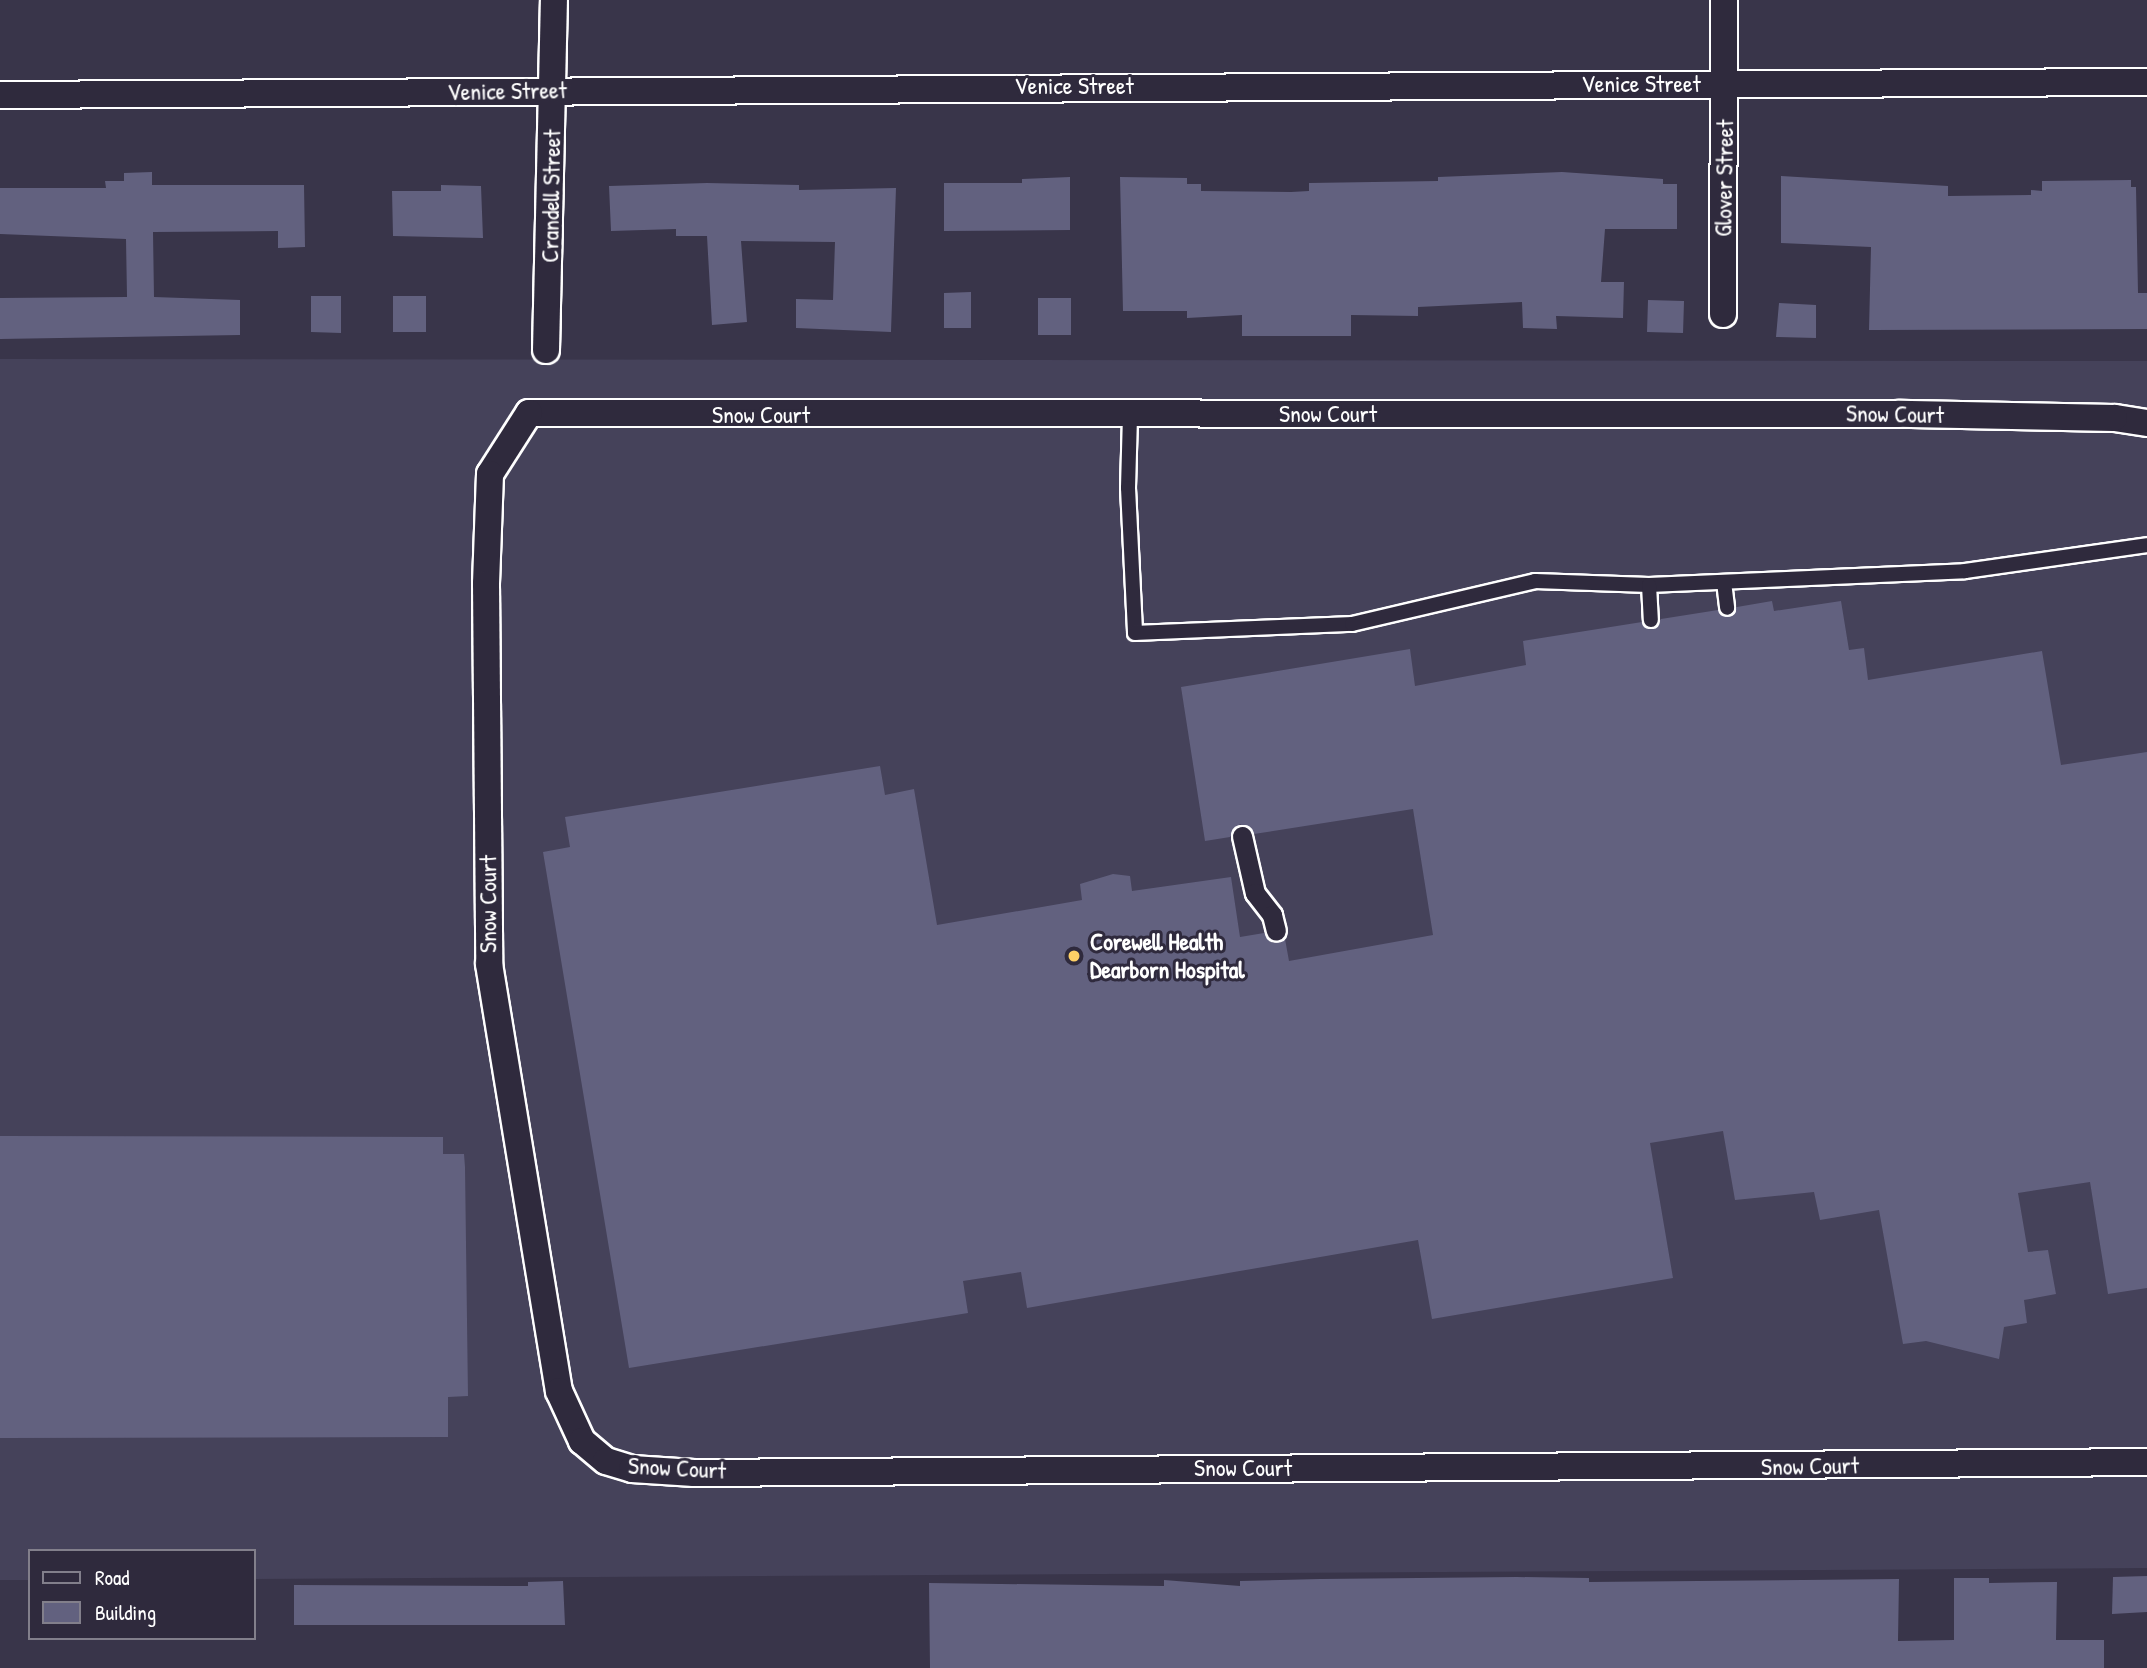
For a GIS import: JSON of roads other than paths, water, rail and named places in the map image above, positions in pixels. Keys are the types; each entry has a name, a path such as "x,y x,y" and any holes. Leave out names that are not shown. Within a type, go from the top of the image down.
{"street":[{"name":"Crandell Street","path":"547,350 554,0"},
{"name":"Glover Street","path":"1723,314 1726,85 1724,0"},
{"name":"Venice Street","path":"0,94 2147,82"},
{"name":"Snow Court","path":"2147,423 2114,418 1885,414 1130,416 529,413 497,458 486,494 489,964 559,1391 572,1426 593,1453 632,1469 694,1472 2147,1462"},
{"path":"1242,835 1255,893 1272,915 1276,931"}],"lane":[{"path":"1130,416 1128,488 1135,633 1352,624 1535,581 1649,585 1965,571 2147,545"},
{"path":"1724,582 1727,608"},
{"path":"1649,585 1651,620"}],"place":[{"name":"Corewell Health Dearborn Hospital","path":"1074,956"}]}
